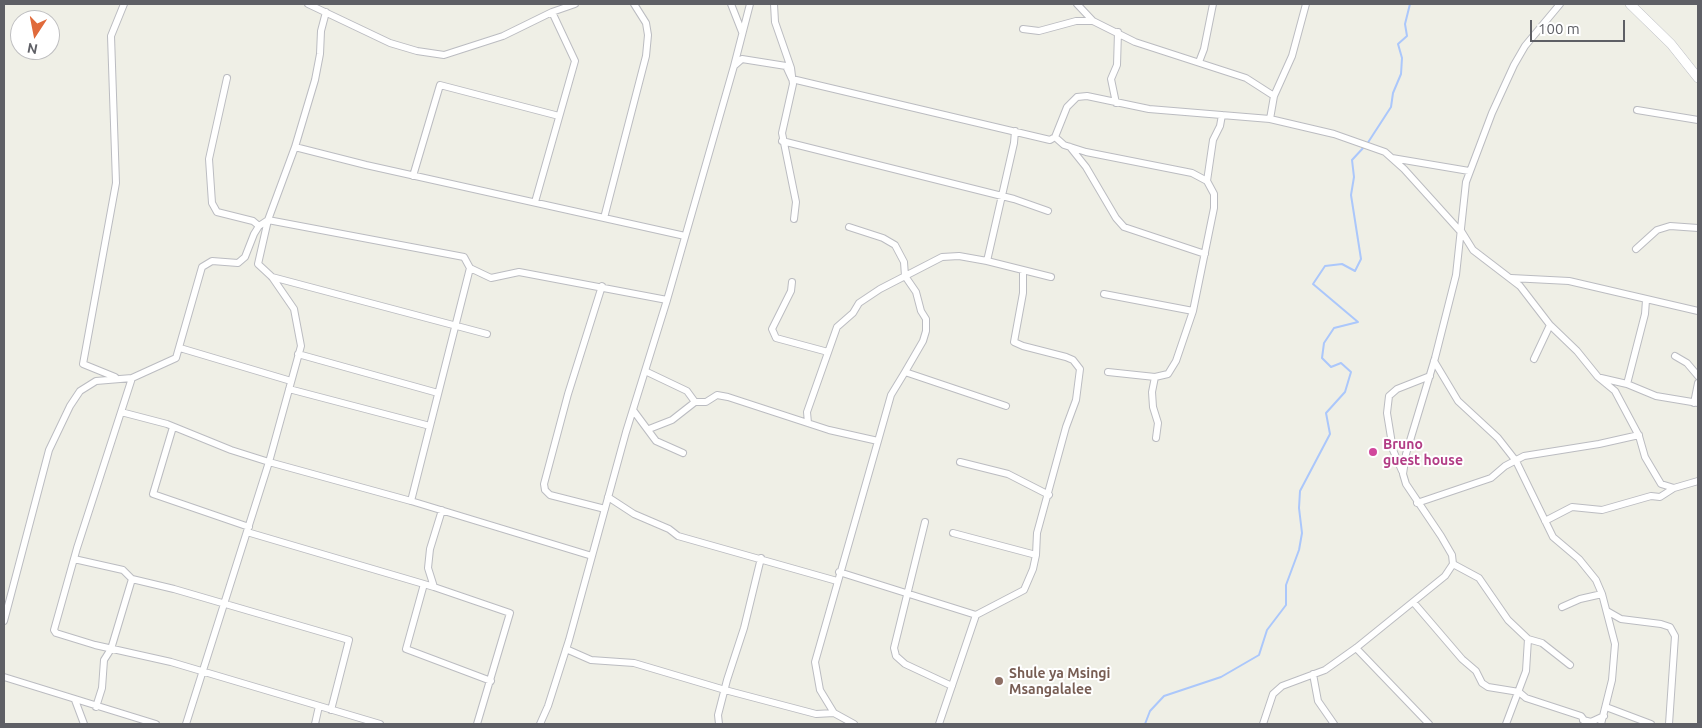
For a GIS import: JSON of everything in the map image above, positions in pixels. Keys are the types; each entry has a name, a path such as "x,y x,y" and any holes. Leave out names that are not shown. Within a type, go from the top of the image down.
{"main road":[{"path":"1630,4 1671,44 1698,78"}],"street":[{"path":"120,379 83,364 116,183 110,36 124,4"},
{"path":"308,4 390,43 417,51 444,55 503,36 552,12 575,4"},
{"path":"604,218 646,56 648,35 646,23 634,4"},
{"path":"731,4 742,33"},
{"path":"540,724 548,706 566,648 633,410 667,300 734,66 750,4"},
{"path":"774,4 775,22 791,68 792,78 782,141 796,202 794,219"},
{"path":"1077,4 1093,21 1135,42 1246,78 1274,96"},
{"path":"1199,62 1204,49 1213,4"},
{"path":"1270,119 1274,96 1292,56 1306,4"},
{"path":"1403,474 1406,454 1430,376 1456,275 1466,182 1514,65 1529,40 1560,4"},
{"path":"186,724 269,462 301,346 294,310 272,277 258,264 268,220 295,147 315,80 321,31 326,12"},
{"path":"535,202 575,61 552,12"},
{"path":"1023,28 1038,31 1076,22 1093,21"},
{"path":"1116,103 1111,79 1117,65 1118,32"},
{"path":"734,66 742,59 786,66 792,78"},
{"path":"227,78 209,159 212,203 217,212 253,221 259,226"},
{"path":"792,78 1050,140 1055,137 1067,107 1078,97 1087,96 1149,109 1270,119 1342,137 1384,152 1460,230 1473,250 1491,266 1511,278 1527,294 1550,325 1577,351 1598,377 1616,391 1639,435 1644,457 1661,484 1674,488"},
{"path":"414,176 440,85 559,116"},
{"path":"1637,110 1698,120"},
{"path":"1207,181 1213,140 1220,126 1222,115"},
{"path":"987,261 1003,197 1015,131"},
{"path":"1055,137 1064,145 1070,147 1192,173 1207,181 1214,194 1214,208 1193,311 1176,361 1168,374 1155,377 1108,372"},
{"path":"782,141 1003,197 1048,211"},
{"path":"295,147 414,176 685,236"},
{"path":"1070,147 1086,167 1116,218 1124,227 1205,254"},
{"path":"1391,158 1470,171"},
{"path":"4,621 49,450 65,416 80,392 90,384 106,379 132,378 173,361 180,348 183,328 202,267 212,261 238,263 245,257 259,226 268,220 464,258 470,268 491,278 519,272 602,286 667,300"},
{"path":"1636,250 1657,230 1670,226 1698,228"},
{"path":"849,227 883,238 895,245 904,262 905,276 916,292 921,311 926,319 926,331 923,341 891,395 837,581 831,610 818,647 814,668 820,690 834,713 854,724"},
{"path":"808,423 807,412 837,327 852,313 859,303 942,257 959,256 987,261 1051,277"},
{"path":"412,501 470,268"},
{"path":"939,724 976,616 1024,590 1033,569 1038,533 1066,427 1076,400 1080,369 1073,360 1014,342 1023,293 1023,271"},
{"path":"272,277 487,334"},
{"path":"1511,278 1570,282 1698,311"},
{"path":"792,282 790,291 772,329 776,338 828,352"},
{"path":"602,286 568,394 544,484 545,490 550,494 605,509"},
{"path":"1104,294 1193,311"},
{"path":"1628,384 1645,314 1646,300"},
{"path":"1534,359 1550,325"},
{"path":"180,348 291,381"},
{"path":"298,354 438,393"},
{"path":"1675,356 1687,363 1698,374"},
{"path":"1434,361 1458,401 1498,438 1515,460 1553,537 1578,559 1596,580 1602,594 1615,644 1612,680 1601,724"},
{"path":"645,372 687,391 695,402"},
{"path":"905,372 1006,406"},
{"path":"1262,724 1273,694 1282,686 1325,670 1356,648 1391,618 1414,604 1445,576 1453,564 1452,555 1441,536 1406,484 1393,450 1387,413 1389,396 1397,389 1430,376"},
{"path":"1155,377 1152,392 1153,408 1158,423 1156,438"},
{"path":"1598,377 1628,384 1656,396 1696,403 1698,383"},
{"path":"132,378 74,559 54,630 56,633 204,672 380,724"},
{"path":"289,390 430,426"},
{"path":"649,429 672,420 695,402 706,402 718,396 728,397 808,423 878,441"},
{"path":"633,410 649,429 656,441 683,453"},
{"path":"121,412 173,427 231,450 269,462 412,501 592,556"},
{"path":"173,427 153,494 248,530 434,587 510,613 477,724"},
{"path":"1417,503 1491,478 1515,460 1524,456 1599,444 1639,435"},
{"path":"960,462 1008,474 1049,495"},
{"path":"1544,520 1572,507 1606,510 1651,496 1660,497 1674,488 1698,481"},
{"path":"608,497 634,514 669,529 678,536 837,581"},
{"path":"434,587 428,568 430,549 442,510"},
{"path":"926,522 894,648 896,656 905,664 952,686"},
{"path":"953,533 1036,554"},
{"path":"719,724 718,715 744,628 761,558"},
{"path":"74,559 124,570 132,579 349,640 330,710"},
{"path":"1453,564 1479,578 1508,620 1528,639 1542,643 1570,665"},
{"path":"840,572 976,616"},
{"path":"96,707 102,688 104,660 111,648 132,579"},
{"path":"424,584 406,649 491,681"},
{"path":"1562,607 1580,599 1602,594"},
{"path":"1414,604 1462,659 1476,671 1482,683 1496,690 1519,692 1526,698 1581,716 1585,722 1591,722 1604,716"},
{"path":"1607,611 1621,618 1670,627 1675,636 1668,724"},
{"path":"1506,724 1526,671 1528,639"},
{"path":"566,648 591,660 634,663 816,714 834,713"},
{"path":"1356,648 1429,724"},
{"path":"1313,674 1318,702 1334,724"},
{"path":"4,677 156,724"},
{"path":"74,700 84,724"},
{"path":"315,724 319,706"},
{"path":"1606,707 1651,724"}],"waterway":[{"path":"1367,144 1391,107 1393,93 1401,74 1402,58 1398,44 1407,36 1405,24 1410,4"},
{"path":"1145,724 1150,711 1164,696 1221,677 1259,655 1267,630 1286,605 1286,585 1299,550 1302,533 1299,508 1300,491 1330,434 1326,413 1345,392 1351,372 1341,363 1331,367 1322,358 1324,343 1334,328 1358,322 1313,284 1325,266 1342,264 1355,271 1361,259 1351,195 1354,177 1352,160 1364,147"}],"place":[{"name":"Bruno guest house","path":"1373,452"},
{"name":"Shule ya Msingi Msangalalee","path":"999,681"}]}
